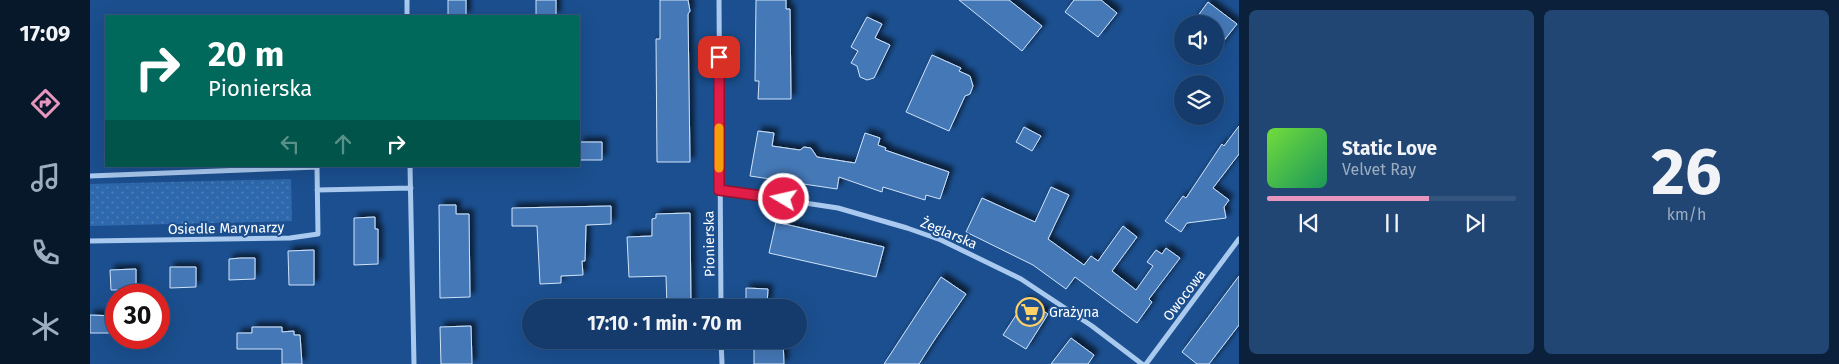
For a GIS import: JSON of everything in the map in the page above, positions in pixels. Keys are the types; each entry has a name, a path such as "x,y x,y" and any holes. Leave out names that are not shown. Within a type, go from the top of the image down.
{"street":[{"path":"407,0 407,15"},
{"name":"Pionierska","path":"719,0 721,299"},
{"name":"Osiedle Marynarzy","path":"90,176 317,167 318,234 290,238 90,241"},
{"path":"410,167 414,364"},
{"path":"317,190 411,188"},
{"name":"Żeglarska","path":"719,190 838,208 941,240 1021,279 1092,326 1142,364"},
{"name":"Owocowa","path":"1146,364 1239,239"},
{"path":"721,349 722,364"}],"shaded area":[{"path":"291,179 292,221 90,226 90,184"}],"building":[{"path":"448,0 466,0 466,15 448,15"},
{"path":"536,0 556,0 556,15 536,15"},
{"path":"660,0 688,0 690,11 688,14 690,162 657,162 656,39 660,39"},
{"path":"756,0 786,0 786,9 790,9 791,99 758,99 759,81 755,81"},
{"path":"959,0 1009,0 1042,26 1022,51"},
{"path":"1074,0 1101,0 1117,13 1098,37 1065,12"},
{"path":"1208,2 1237,24 1224,41 1224,15 1199,15"},
{"path":"867,17 882,24 875,38 890,45 874,78 867,80 860,77 857,66 851,63 858,51 851,47"},
{"path":"932,55 961,68 959,71 970,76 973,86 970,94 965,96 949,131 906,112"},
{"path":"1239,126 1239,154 1213,188 1229,200 1224,207 1226,218 1187,223 1181,232 1165,221 1183,196 1186,198 1222,144 1224,146"},
{"path":"1024,127 1041,136 1032,151 1016,142"},
{"path":"758,131 774,133 772,146 800,150 804,147 811,148 817,157 855,163 865,133 880,138 878,145 886,148 885,150 949,172 940,199 926,195 925,200 883,187 882,192 839,177 837,189 750,176"},
{"path":"580,142 602,142 602,160 580,160"},
{"path":"1051,187 1069,195 1048,239 1084,265 1091,256 1098,261 1123,226 1137,237 1112,271 1136,290 1153,266 1147,262 1156,250 1162,254 1166,248 1180,258 1149,299 1152,302 1137,323 1075,277 1066,289 1033,265 966,232 982,198 1035,222"},
{"path":"439,205 456,205 456,214 469,214 470,297 440,298"},
{"path":"611,206 611,224 586,225 585,261 582,261 583,275 561,276 561,283 540,284 537,226 512,226 512,208"},
{"path":"690,213 691,299 667,299 666,276 629,277 627,237 652,236 652,219 656,218 656,214"},
{"path":"375,217 375,229 378,229 378,264 354,265 354,218"},
{"path":"776,222 884,247 876,277 769,253"},
{"path":"314,250 314,285 289,285 288,251"},
{"path":"255,258 255,279 229,280 229,259"},
{"path":"170,267 196,267 196,287 170,288"},
{"path":"136,269 136,284 111,284 110,270"},
{"path":"1239,276 1239,325 1209,364 1197,364 1182,352"},
{"path":"941,277 966,294 919,364 884,364"},
{"path":"746,288 768,289 767,299 746,299"},
{"path":"1026,300 1048,314 1026,349 1003,335"},
{"path":"90,315 105,316 105,333 90,333"},
{"path":"471,326 472,364 441,364 440,327"},
{"path":"252,327 282,327 282,332 294,331 294,335 300,335 302,364 282,364 282,349 237,349 237,333 252,333"},
{"path":"1071,338 1094,355 1088,364 1051,364"},
{"path":"754,349 783,349 784,364 754,364"}],"slow traffic":[{"path":"719,128 719,168"}],"place":[{"name":"Grażyna","path":"1030,312"}],"route":[{"path":"719,57 719,190 784,199"}]}
